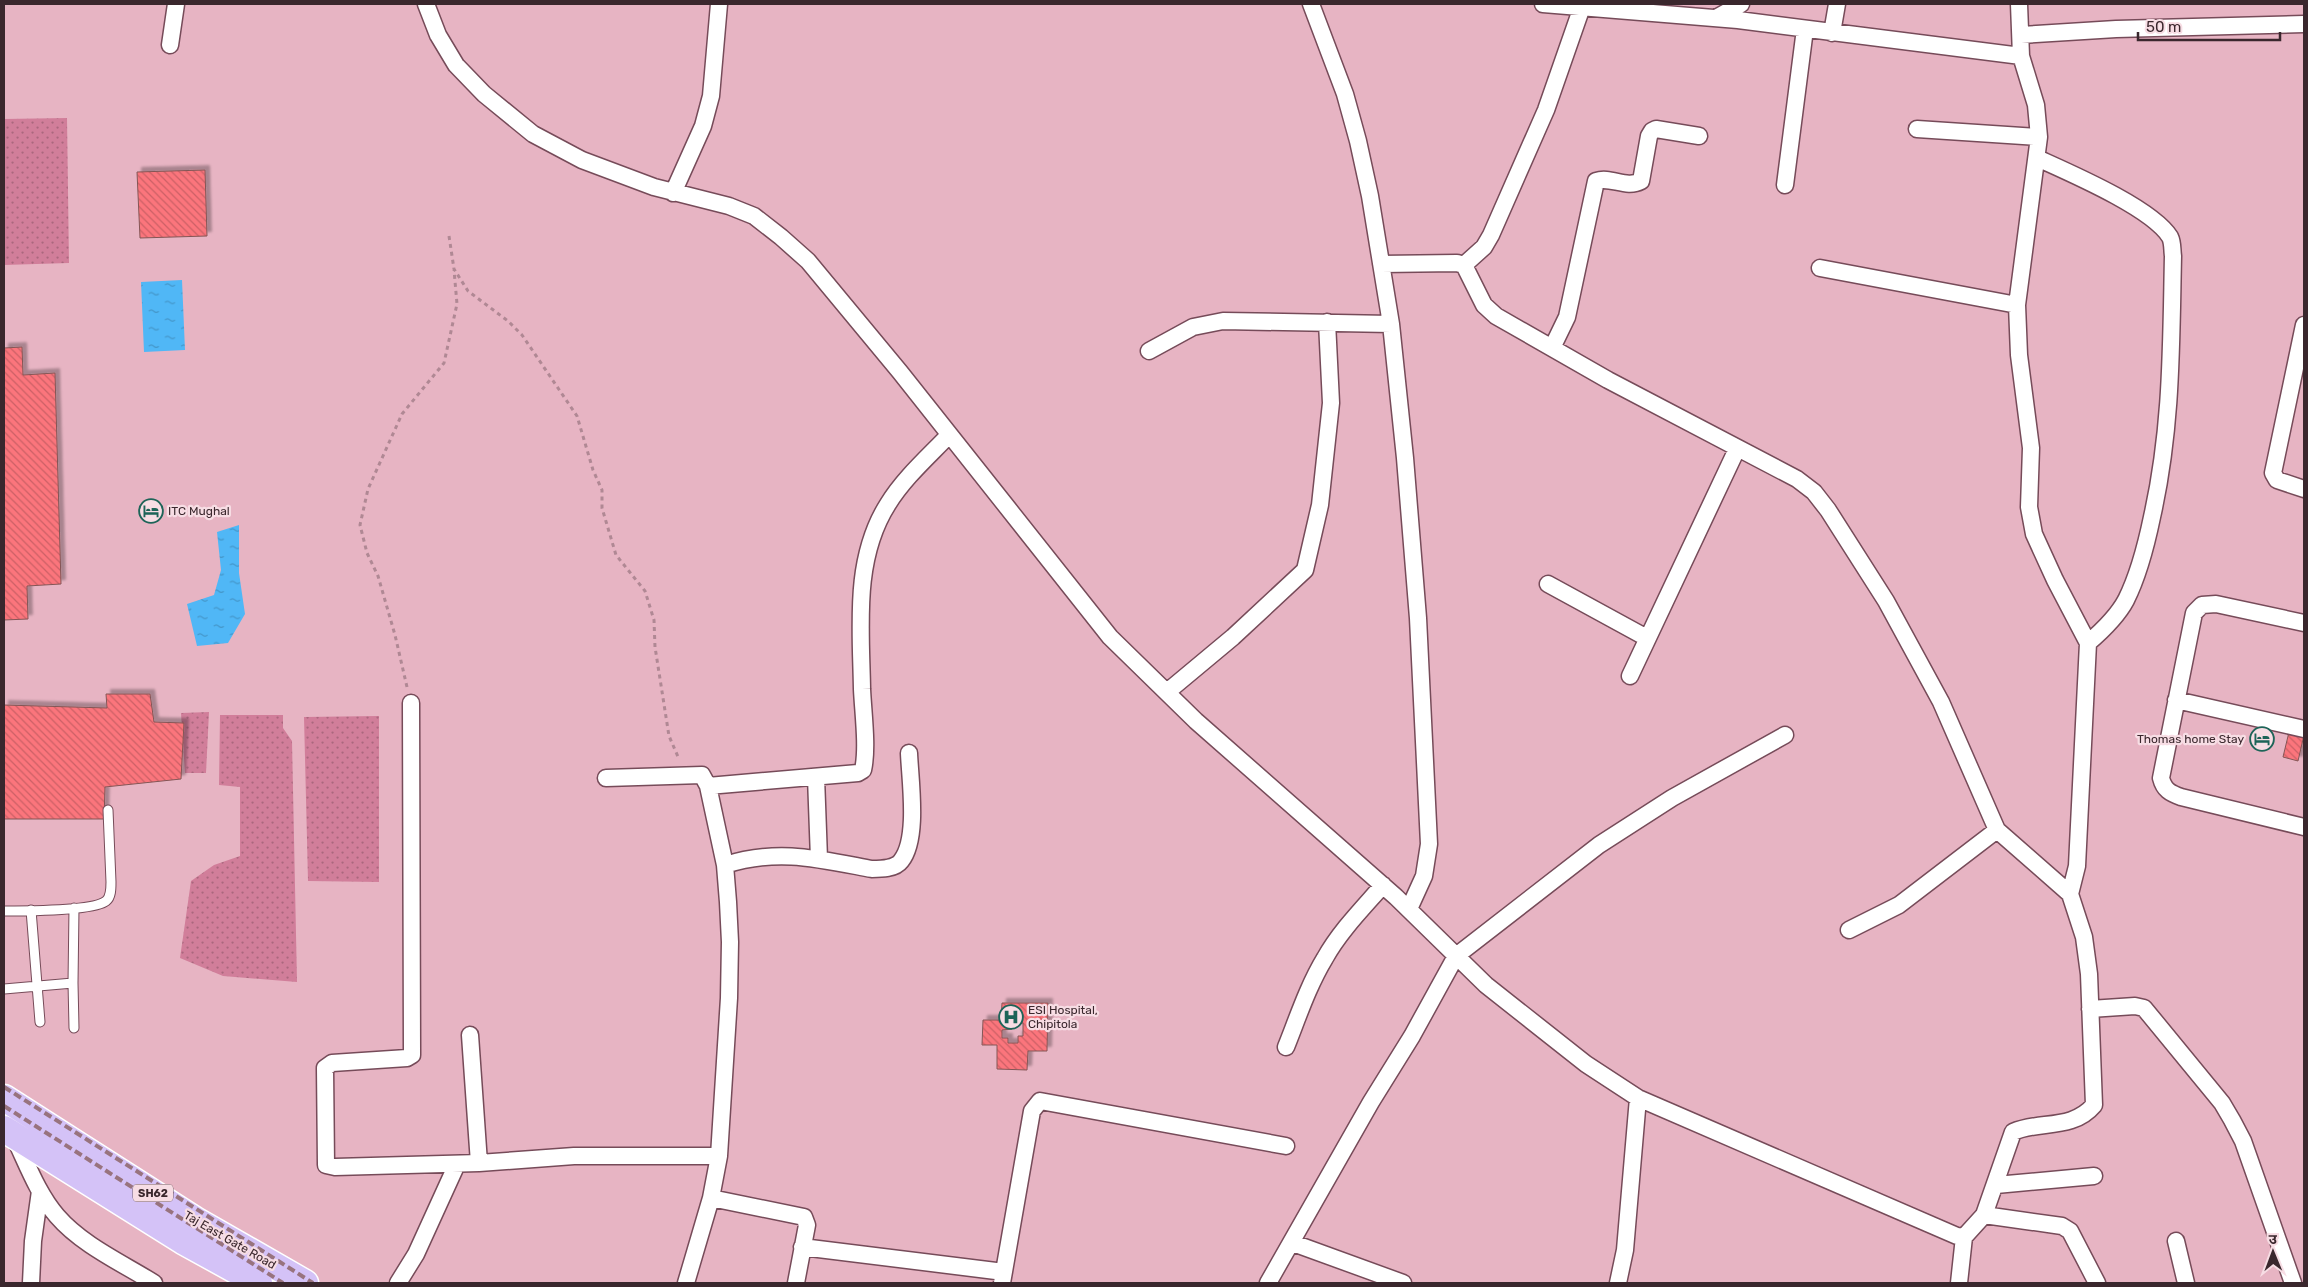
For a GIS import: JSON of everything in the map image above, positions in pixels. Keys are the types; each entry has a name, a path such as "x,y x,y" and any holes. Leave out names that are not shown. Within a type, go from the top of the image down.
{"main road":[{"name":"Taj East Gate Road","path":"4,1098 195,1220 305,1283"},
{"name":"SH62","path":"8,1132 183,1241 259,1283"}],"street":[{"path":"170,45 176,4"},
{"path":"426,4 438,34 456,65 484,94 533,134 582,160 673,193 737,209 754,216 781,236 808,261 900,372 1110,637 1203,728 1383,885 1486,985 1586,1064 1638,1098 1964,1237"},
{"path":"673,193 703,126 710,96 719,4"},
{"path":"1311,4 1345,94 1356,132 1370,196 1391,324 1406,458 1418,618 1428,834 1428,860 1424,876 1409,909"},
{"path":"1543,4 1583,5 1716,18 2021,56"},
{"path":"1716,18 1741,4"},
{"path":"1832,32 1837,4"},
{"path":"2019,4 2021,56 2036,104 2039,137 2017,305 2019,355 2031,448 2029,507 2034,534 2054,580 2088,643 2077,866 2070,894"},
{"path":"1464,265 1484,247 1490,235 1546,110 1583,5"},
{"path":"2021,35 2116,29 2304,24"},
{"path":"1785,185 1805,29"},
{"path":"1552,348 1566,317 1596,181 1629,184 1641,181 1649,136 1656,129 1699,136"},
{"path":"1917,129 2039,137"},
{"path":"2037,158 2065,170 2144,213 2161,227 2171,239 2173,256 2171,392 2162,463 2150,526 2136,577 2125,602 2102,630 2088,643"},
{"path":"1381,264 1458,262 1464,265 1484,306 1496,316 1737,449 1797,479 1814,492 1828,510 1886,601 1941,702 1997,830 2070,894 2084,937 2090,1009 2094,1105 2090,1110 2061,1124 2013,1132 1984,1215 1964,1237 1959,1283"},
{"path":"1820,268 2017,305"},
{"path":"1148,351 1193,327 1223,321 1391,324"},
{"path":"1167,692 1233,637 1305,570 1320,505 1331,403 1327,322"},
{"path":"2304,325 2273,473 2277,480 2304,489"},
{"path":"708,786 858,773 863,770 861,613 863,572 869,546 878,519 889,502 902,484 949,435"},
{"path":"1630,676 1737,449"},
{"path":"1548,584 1647,638"},
{"path":"2304,624 2216,604 2202,605 2194,612 2190,622 2161,778 2163,786 2169,792 2304,827"},
{"path":"2176,700 2304,729"},
{"path":"411,704 412,1055 407,1058 332,1063 325,1068 326,1165 334,1168 457,1164 574,1156 720,1156"},
{"path":"1268,1283 1293,1243 1456,956 1599,846 1672,798 1785,735"},
{"path":"724,865 760,856 774,855 819,859 872,869 886,869 901,862 908,848 911,831 909,753"},
{"path":"606,778 702,775 708,786 724,865 730,942 720,1156 711,1198 686,1283"},
{"path":"816,777 819,859"},
{"path":"1849,930 1899,905 1997,830"},
{"path":"1286,1047 1312,983 1325,957 1342,933 1383,885"},
{"path":"2090,1009 2135,1006 2144,1008 2222,1103 2243,1141 2293,1283"},
{"path":"470,1035 480,1163"},
{"path":"1618,1283 1625,1250 1638,1098"},
{"path":"802,1247 1003,1278 1032,1111 1040,1101 1286,1146"},
{"path":"8,1132 40,1191 56,1215 70,1229 154,1283"},
{"path":"398,1283 416,1254 457,1164"},
{"path":"1996,1185 2094,1176"},
{"path":"31,1283 40,1191"},
{"path":"711,1198 801,1214 806,1225 796,1283"},
{"path":"1984,1215 2062,1226 2070,1231 2097,1283"},
{"path":"2176,1241 2186,1283"},
{"path":"1293,1243 1403,1283"}],"lane":[{"path":"4,911 74,908 99,904 107,900 111,892 108,810"},
{"path":"74,908 74,1028"},
{"path":"31,910 40,1022"},
{"path":"4,989 73,983"}],"path":[{"path":"411,704 395,635 378,576 367,553 360,525 368,489 402,414 444,363 457,304 450,236"},
{"path":"454,269 468,291 508,321 522,335 577,416 593,470 602,490 602,508 616,555 645,591 654,620 655,647 669,736 686,774"}],"shaded area":[{"path":"67,118 69,263 4,265 4,119"},
{"path":"209,712 206,773 185,773 181,713"},
{"path":"220,715 283,715 283,728 292,741 297,982 223,976 180,958 191,881 214,865 240,856 240,787 219,785"},
{"path":"379,716 379,882 308,881 304,717"}],"water":[{"path":"182,280 185,350 144,352 141,282"},
{"path":"239,525 239,573 245,614 228,643 197,646 187,604 214,595 221,570 217,532"}],"building":[{"path":"205,170 207,236 140,238 137,172"},
{"path":"22,347 23,375 55,373 61,584 27,586 28,619 4,620 4,348"},
{"path":"106,694 150,694 154,722 184,723 181,779 105,787 104,819 4,819 4,705 107,708"},
{"path":"2289,732 2304,735 2298,761 2283,757"},
{"path":"1002,1003 1048,1003 1047,1051 1028,1051 1027,1070 997,1069 997,1045 982,1045 983,1020 1001,1020","holes":["1023,1023 1023,1036 1018,1036 1018,1043 1008,1043 1008,1038 1002,1038 1002,1030 1012,1029 1012,1024"]}],"railway":[{"path":"4,1087 313,1283"},
{"path":"4,1106 283,1283"}],"place":[{"name":"ITC Mughal","path":"151,511"},
{"name":"Thomas home Stay","path":"2262,739"},
{"name":"ESI Hospital, Chipitola","path":"1011,1017"}]}
